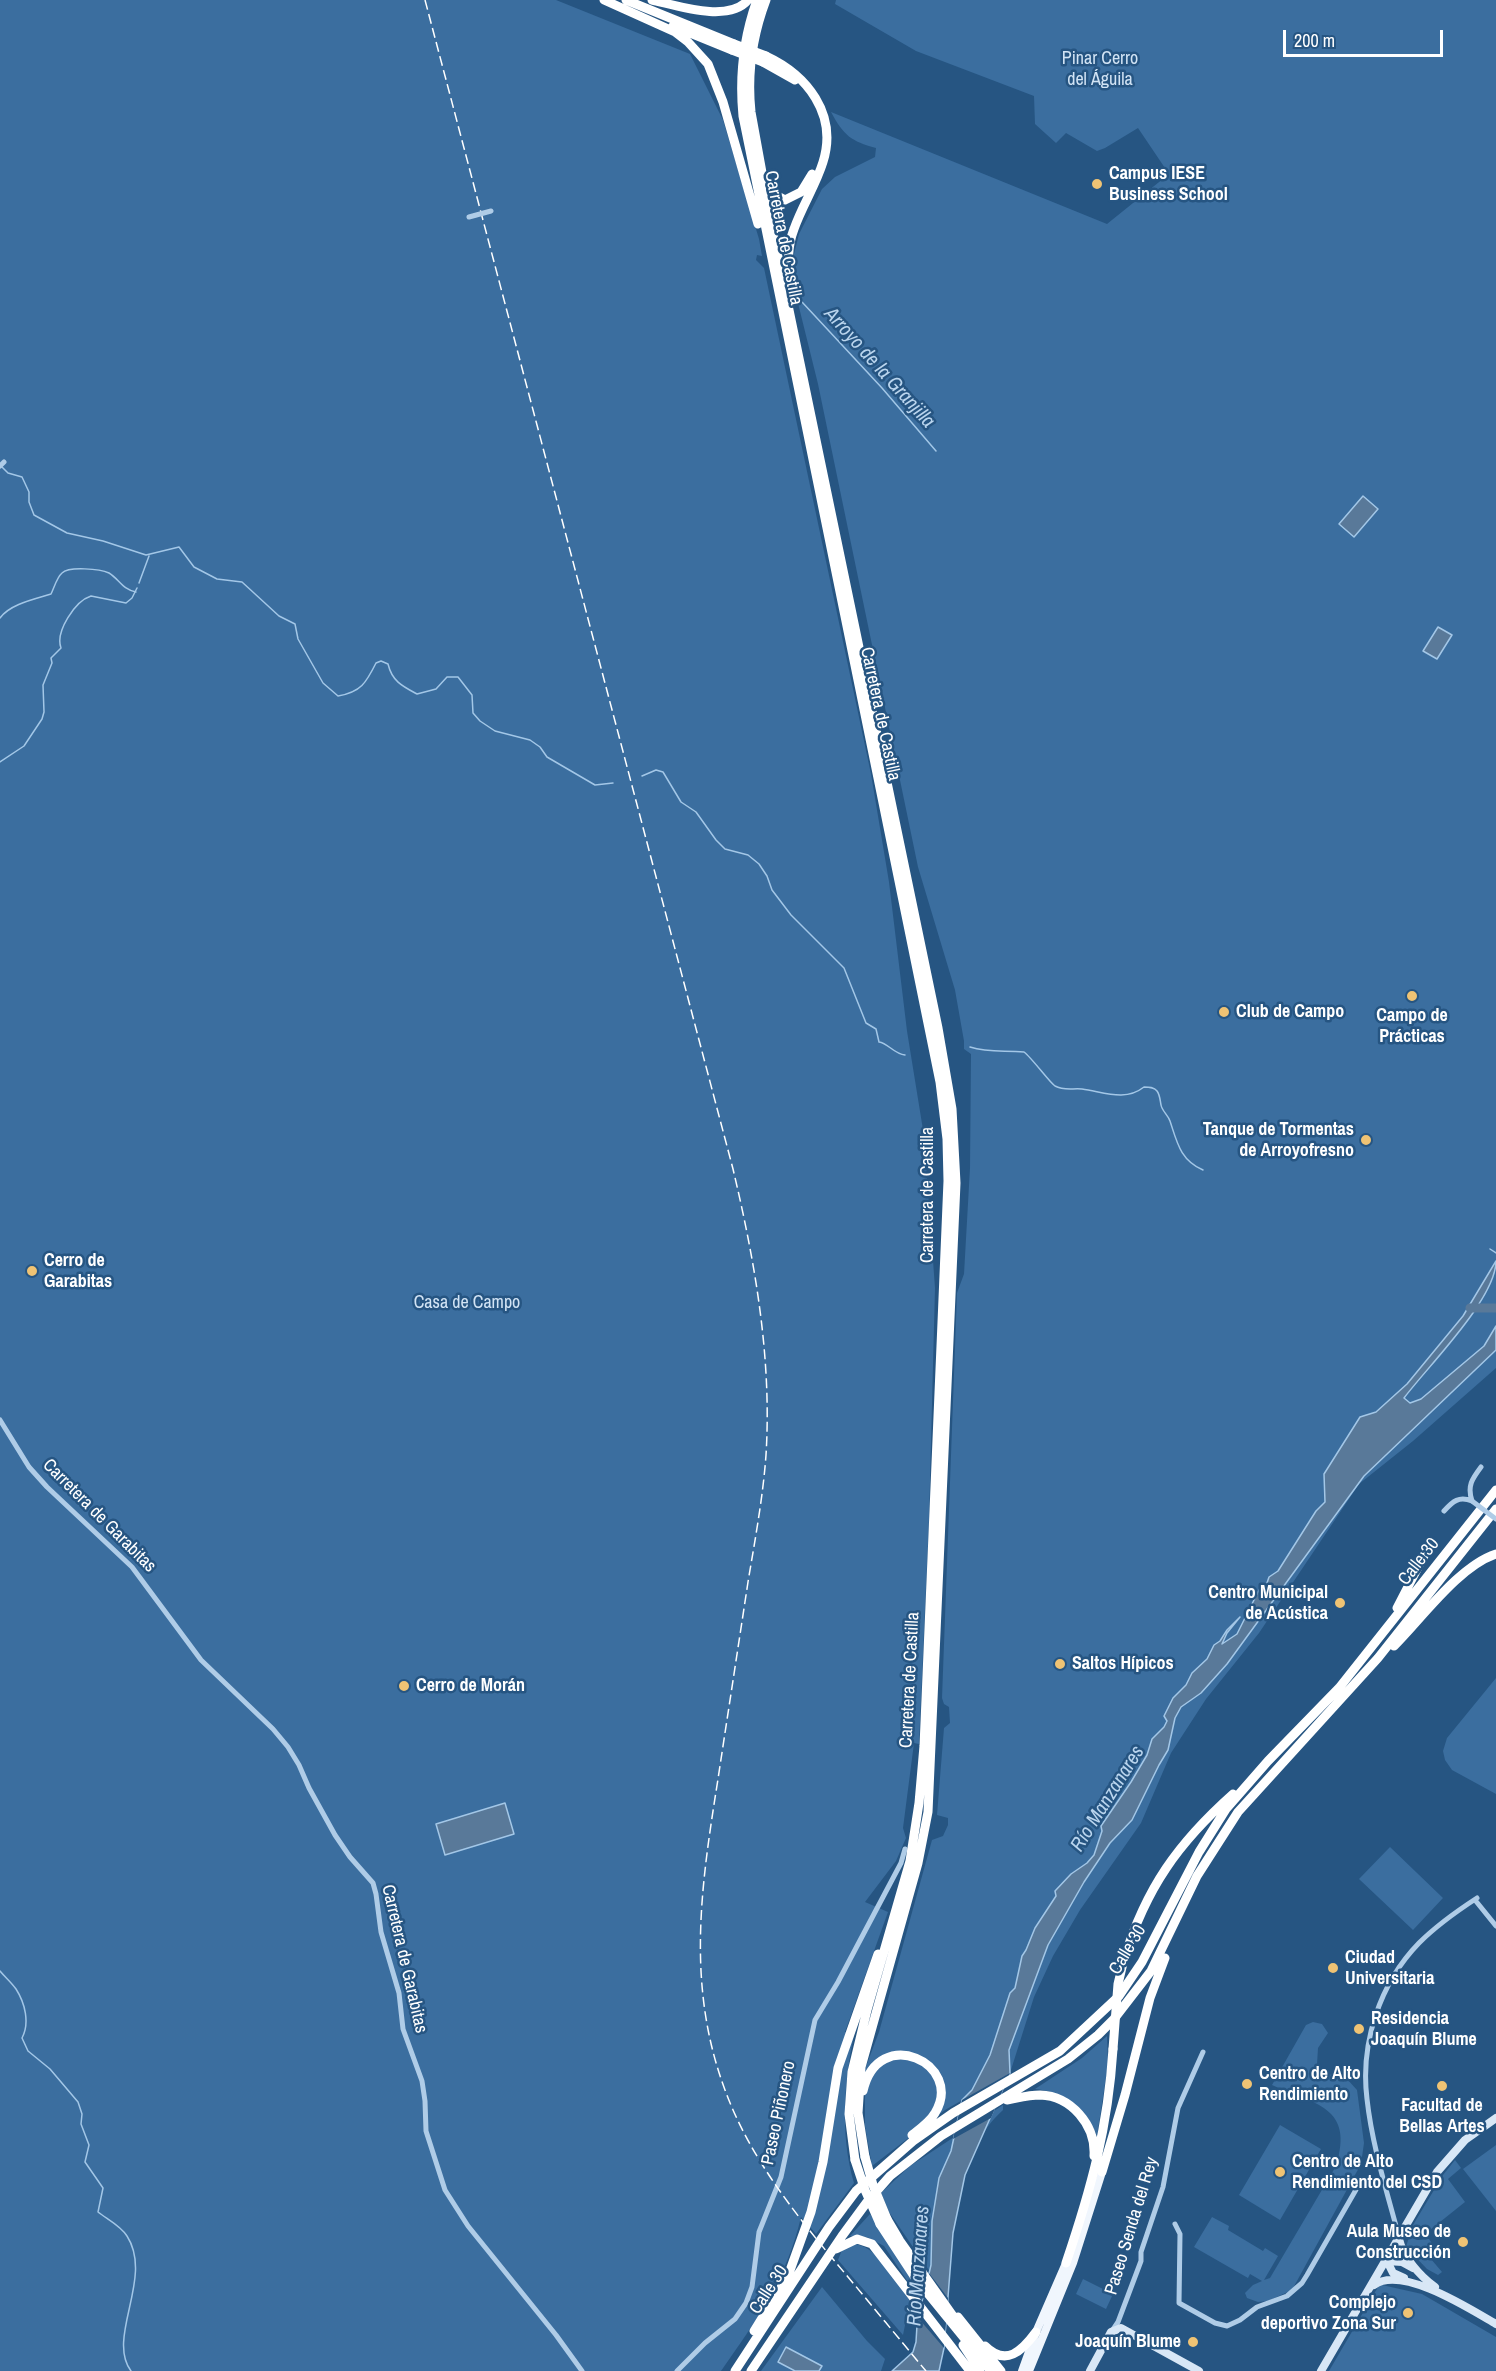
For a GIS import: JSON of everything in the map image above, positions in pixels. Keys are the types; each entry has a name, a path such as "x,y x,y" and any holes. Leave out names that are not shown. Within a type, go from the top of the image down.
{"highway":[{"path":"606,0 789,68 812,91 827,128 823,162 793,230 788,252 789,282 800,357"},
{"path":"606,0 675,32 708,64 723,102 779,303"},
{"path":"626,0 733,47"},
{"path":"652,0 702,10 727,12 744,5 748,0"},
{"name":"Carretera de Castilla","path":"757,0 743,52 742,116 779,303 934,1030"},
{"name":"Carretera de Castilla","path":"766,0 751,55 750,112 955,1138 956,1183 928,1812 918,1863 861,2067 858,2113 861,2156 865,2190 883,2221 937,2305 982,2367 991,2371"},
{"path":"750,112 758,130 767,182 772,194 785,200 793,198 808,183 818,161 822,139 819,118 816,107 798,82 765,59"},
{"name":"Carretera de Castilla","path":"861,2156 849,2114 852,2072 867,2010 910,1861 919,1803 926,1716 948,1181 944,1080"},
{"name":"Calle 30","path":"733,2371 829,2227 856,2191 913,2141 953,2113 1041,2063 1076,2039 1119,1996 1142,1962 1199,1852 1226,1809 1338,1688 1496,1490"},
{"name":"Calle 30","path":"751,2371 867,2202 890,2176 941,2136 1068,2059 1114,2019 1151,1971 1193,1886 1215,1846 1238,1812 1378,1658 1496,1509"},
{"path":"1387,1629 1428,1548"},
{"path":"1378,1658 1393,1647 1466,1572 1481,1560 1496,1554"},
{"path":"1066,2263 1106,2123 1117,1993 1124,1959 1140,1912 1171,1861 1189,1837 1225,1801 1247,1785"},
{"path":"1102,2172 1125,2095 1152,1989 1188,1907 1193,1886"},
{"path":"733,2371 778,2294 796,2256 811,2212 823,2162 837,2068 901,1893"},
{"path":"856,2191 883,2161 934,2115 940,2100 940,2083 927,2064 909,2056 894,2055 873,2067 864,2090 861,2156"},
{"path":"998,2103 1040,2095 1062,2100 1074,2108 1093,2135 1095,2148 1087,2196"},
{"path":"832,2252 856,2239 872,2244 970,2371"},
{"name":"Carretera de Castilla","path":"918,2274 938,2293 982,2367"},
{"path":"938,2293 1001,2371"},
{"path":"937,2305 958,2338 982,2367"},
{"path":"971,2333 991,2352 1002,2356 1017,2353 1036,2332"}],"main road":[{"path":"1029,2371 1073,2263 1102,2172"},
{"path":"1022,2371 1066,2263"}],"street":[{"path":"467,218 491,211"},
{"name":"Carretera de Garabitas","path":"0,1420 29,1467 47,1487 132,1567 201,1660 273,1729 300,1765 309,1788 335,1835 350,1857 373,1883 381,1932 399,1993 403,2029 422,2081 426,2131 445,2190 481,2243 556,2335 582,2371"},
{"path":"1472,1501 1469,1489 1471,1480 1481,1467"},
{"path":"1444,1511 1457,1499 1465,1498 1496,1519"},
{"name":"Paseo Piñonero","path":"677,2371 705,2343 735,2319 747,2303 752,2287 759,2232 781,2177 816,2020 901,1863 905,1849"},
{"path":"1419,2273 1401,2248 1367,2098 1366,2060 1374,2021 1390,1982 1410,1954 1427,1936 1476,1899 1496,1926"},
{"name":"Paseo Senda del Rey","path":"1090,2371 1119,2319 1141,2261 1141,2252 1163,2187 1178,2108 1203,2052"},
{"path":"1321,2371 1437,2172 1453,2152 1478,2129 1496,2118"},
{"path":"1175,2224 1180,2235 1179,2303 1215,2323 1233,2324 1257,2307 1287,2296 1302,2283 1361,2181"},
{"path":"1395,2224 1406,2225"},
{"path":"1387,2261 1402,2262 1444,2294"},
{"path":"1387,2261 1395,2274 1444,2294 1496,2324"},
{"path":"1369,2290 1377,2283 1387,2279 1427,2287"},
{"path":"1119,2319 1127,2331"},
{"path":"1111,2332 1117,2328 1127,2331 1199,2371"}],"green space":[{"name":"Casa de Campo","path":"0,0 556,0 690,54 723,120 759,239 762,256 757,255 756,260 764,268 871,774 889,882 907,1031 924,1136 935,1288 929,1520 919,1744 914,1743 903,1828 906,1838 896,1861 865,1902 888,1912 845,2032 854,2035 846,2090 845,2128 854,2183 816,2234 801,2217 788,2260 779,2279 758,2316 721,2371 0,2371"},
{"name":"Club de Campo","path":"836,0 1496,0 1496,1368 1413,1441 1359,1484 1259,1633 1206,1699 1171,1753 1141,1823 1080,1910 1053,1956 1034,1997 1010,2073 945,2110 872,2166 865,2126 865,2069 879,2032 932,1840 943,1836 948,1825 948,1818 937,1815 944,1728 950,1723 949,1707 944,1704 942,1698 957,1293 964,1274 970,1168 971,1054 964,1049 955,990 918,867 818,384 794,287 794,254 799,234 822,189 835,177 875,157 876,148 860,143 844,132 831,112 1107,224 1169,174 1138,128 1097,151 1066,133 1056,143 1035,124 1034,96 916,51 835,4"},
{"path":"1496,1678 1496,1794 1452,1770 1445,1760 1443,1751 1447,1738"},
{"path":"1390,1847 1443,1898 1413,1930 1359,1879"},
{"path":"1313,2022 1322,2024 1328,2033 1318,2048 1316,2081 1325,2073 1347,2079 1357,2090 1364,2143 1361,2164 1292,2290 1268,2301 1258,2302 1247,2298 1245,2293 1253,2285 1262,2281 1250,2274 1248,2278 1194,2247 1212,2217 1229,2226 1228,2230 1263,2251 1265,2248 1278,2256 1264,2280 1270,2278 1336,2166 1340,2131 1335,2119 1316,2103 1272,2085 1306,2025"},
{"path":"1107,2036 1108,2064 1097,2136 1087,2117 1073,2103 1056,2094 1035,2089 1082,2058"},
{"path":"1003,2105 1003,2110 986,2129 974,2150 965,2173 954,2223 948,2298 889,2212 881,2193 910,2166"},
{"name":"Centro de Alto Rendimiento del CSD","path":"1280,2125 1321,2149 1280,2220 1239,2195"},
{"path":"1496,2145 1496,2211 1463,2169"},
{"path":"1455,2160 1461,2168 1448,2179 1465,2202 1425,2234 1414,2233 1413,2225 1443,2175"},
{"path":"870,2214 924,2296 922,2303 884,2246 867,2237 850,2236"},
{"path":"1409,2237 1418,2240 1429,2239 1433,2245 1425,2252 1442,2272 1438,2275 1427,2269 1406,2247"},
{"path":"856,2244 865,2247 880,2259 910,2301 903,2335 838,2260 842,2250"},
{"path":"1083,2279 1113,2294 1106,2309 1076,2294"},
{"name":"Complejo deportivo Zona Sur","path":"1382,2285 1422,2294 1496,2337 1496,2371 1329,2371 1378,2287"},
{"path":"822,2287 885,2359 881,2371 761,2371"}],"shaded area":[{"path":"1363,496 1378,509 1354,537 1339,524"},
{"path":"1438,627 1452,635 1437,659 1423,651"},
{"path":"1496,1261 1493,1276 1473,1313 1404,1398 1410,1403 1421,1399 1484,1346 1496,1326 1496,1350 1364,1476 1227,1664 1201,1693 1181,1707 1175,1718 1168,1750 1132,1820 1110,1843 1084,1882 1048,1945 1009,2050 1010,2073 965,2175 953,2233 944,2348 939,2371 892,2371 913,2352 916,2342 917,2325 931,2265 932,2221 939,2178 951,2151 962,2100 972,2090 990,2055 1010,1993 1015,1988 1022,1956 1035,1928 1056,1896 1055,1891 1094,1855 1102,1831 1101,1826 1147,1755 1152,1739 1164,1727 1167,1721 1164,1716 1173,1698 1186,1685 1192,1673 1207,1659 1214,1645 1240,1617 1227,1633 1222,1644 1237,1634 1260,1588 1266,1586 1269,1577 1278,1571 1316,1511 1325,1502 1324,1474 1360,1417 1376,1412 1407,1384 1463,1316"},
{"path":"505,1803 514,1834 445,1855 436,1824"},
{"path":"786,2347 822,2366 819,2371 795,2371 778,2362"}],"pier":[{"path":"1010,2073 991,2118 953,2139 962,2100"},
{"path":"929,2273 948,2298 944,2348 919,2319"}],"waterway":[{"name":"Arroyo de la Granjilla","path":"802,302 882,388 936,451"},
{"path":"1,466 8,473 22,477 29,492 29,502 34,515 67,533 103,541 146,555 179,547 194,567 217,579 242,582 279,616 295,624 298,639 323,683 338,696 362,686 376,663 381,661 388,664 392,675 398,682 417,694 436,689 447,677 458,677 472,695 473,713 480,721 495,731 530,740 540,747 547,757 595,785 613,783"},
{"path":"139,583 149,556"},
{"path":"0,618 16,606 51,594 60,575 71,569 92,569 109,573 128,589 136,592"},
{"path":"0,762 24,746 42,719 43,685 52,663 51,658 61,648 61,634 73,610 91,596 126,603 132,598 137,588"},
{"path":"642,776 656,770 663,772 681,802 696,812 725,849 748,855 759,864 772,890 791,915 844,968 866,1023 876,1029 879,1042 905,1055"},
{"path":"970,1047 990,1051 1024,1052 1052,1084 1062,1088 1122,1095 1137,1092 1144,1087 1154,1089 1159,1094 1180,1150 1189,1161 1203,1170"},
{"path":"1490,1249 1496,1253"},
{"name":"Río Manzanares","path":"1470,1308 1496,1308"},
{"path":"0,1971 16,1989 22,2000 26,2020 22,2038 28,2051 50,2069 78,2102 82,2114 81,2124 89,2145 85,2162 103,2188 98,2212 124,2232 134,2252 136,2270 134,2288 124,2341 125,2357 131,2371"}],"railway":[{"path":"425,0 733,1169 760,1310 766,1382 765,1471 702,1897 701,1974 705,2012 713,2051 736,2116 748,2141 778,2189 812,2234 926,2371"}],"place":[{"name":"Campus IESE Business School","path":"1097,184"},
{"name":"Campo de Prácticas","path":"1412,996"},
{"name":"Club de Campo","path":"1224,1012"},
{"name":"Tanque de Tormentas de Arroyofresno","path":"1366,1140"},
{"name":"Cerro de Garabitas","path":"32,1271"},
{"name":"Centro Municipal de Acústica","path":"1340,1603"},
{"name":"Saltos Hípicos","path":"1060,1664"},
{"name":"Cerro de Morán","path":"404,1686"},
{"name":"Ciudad Universitaria","path":"1333,1968"},
{"name":"Residencia Joaquín Blume","path":"1359,2029"},
{"name":"Centro de Alto Rendimiento","path":"1247,2084"},
{"name":"Facultad de Bellas Artes","path":"1442,2086"},
{"name":"Centro de Alto Rendimiento del CSD","path":"1280,2172"},
{"name":"Aula Museo de Construcción","path":"1463,2242"},
{"name":"Complejo deportivo Zona Sur","path":"1408,2313"},
{"name":"Joaquín Blume","path":"1193,2342"}],"park label":[{"name":"Pinar Cerro del Águila","path":"1100,69"}]}
